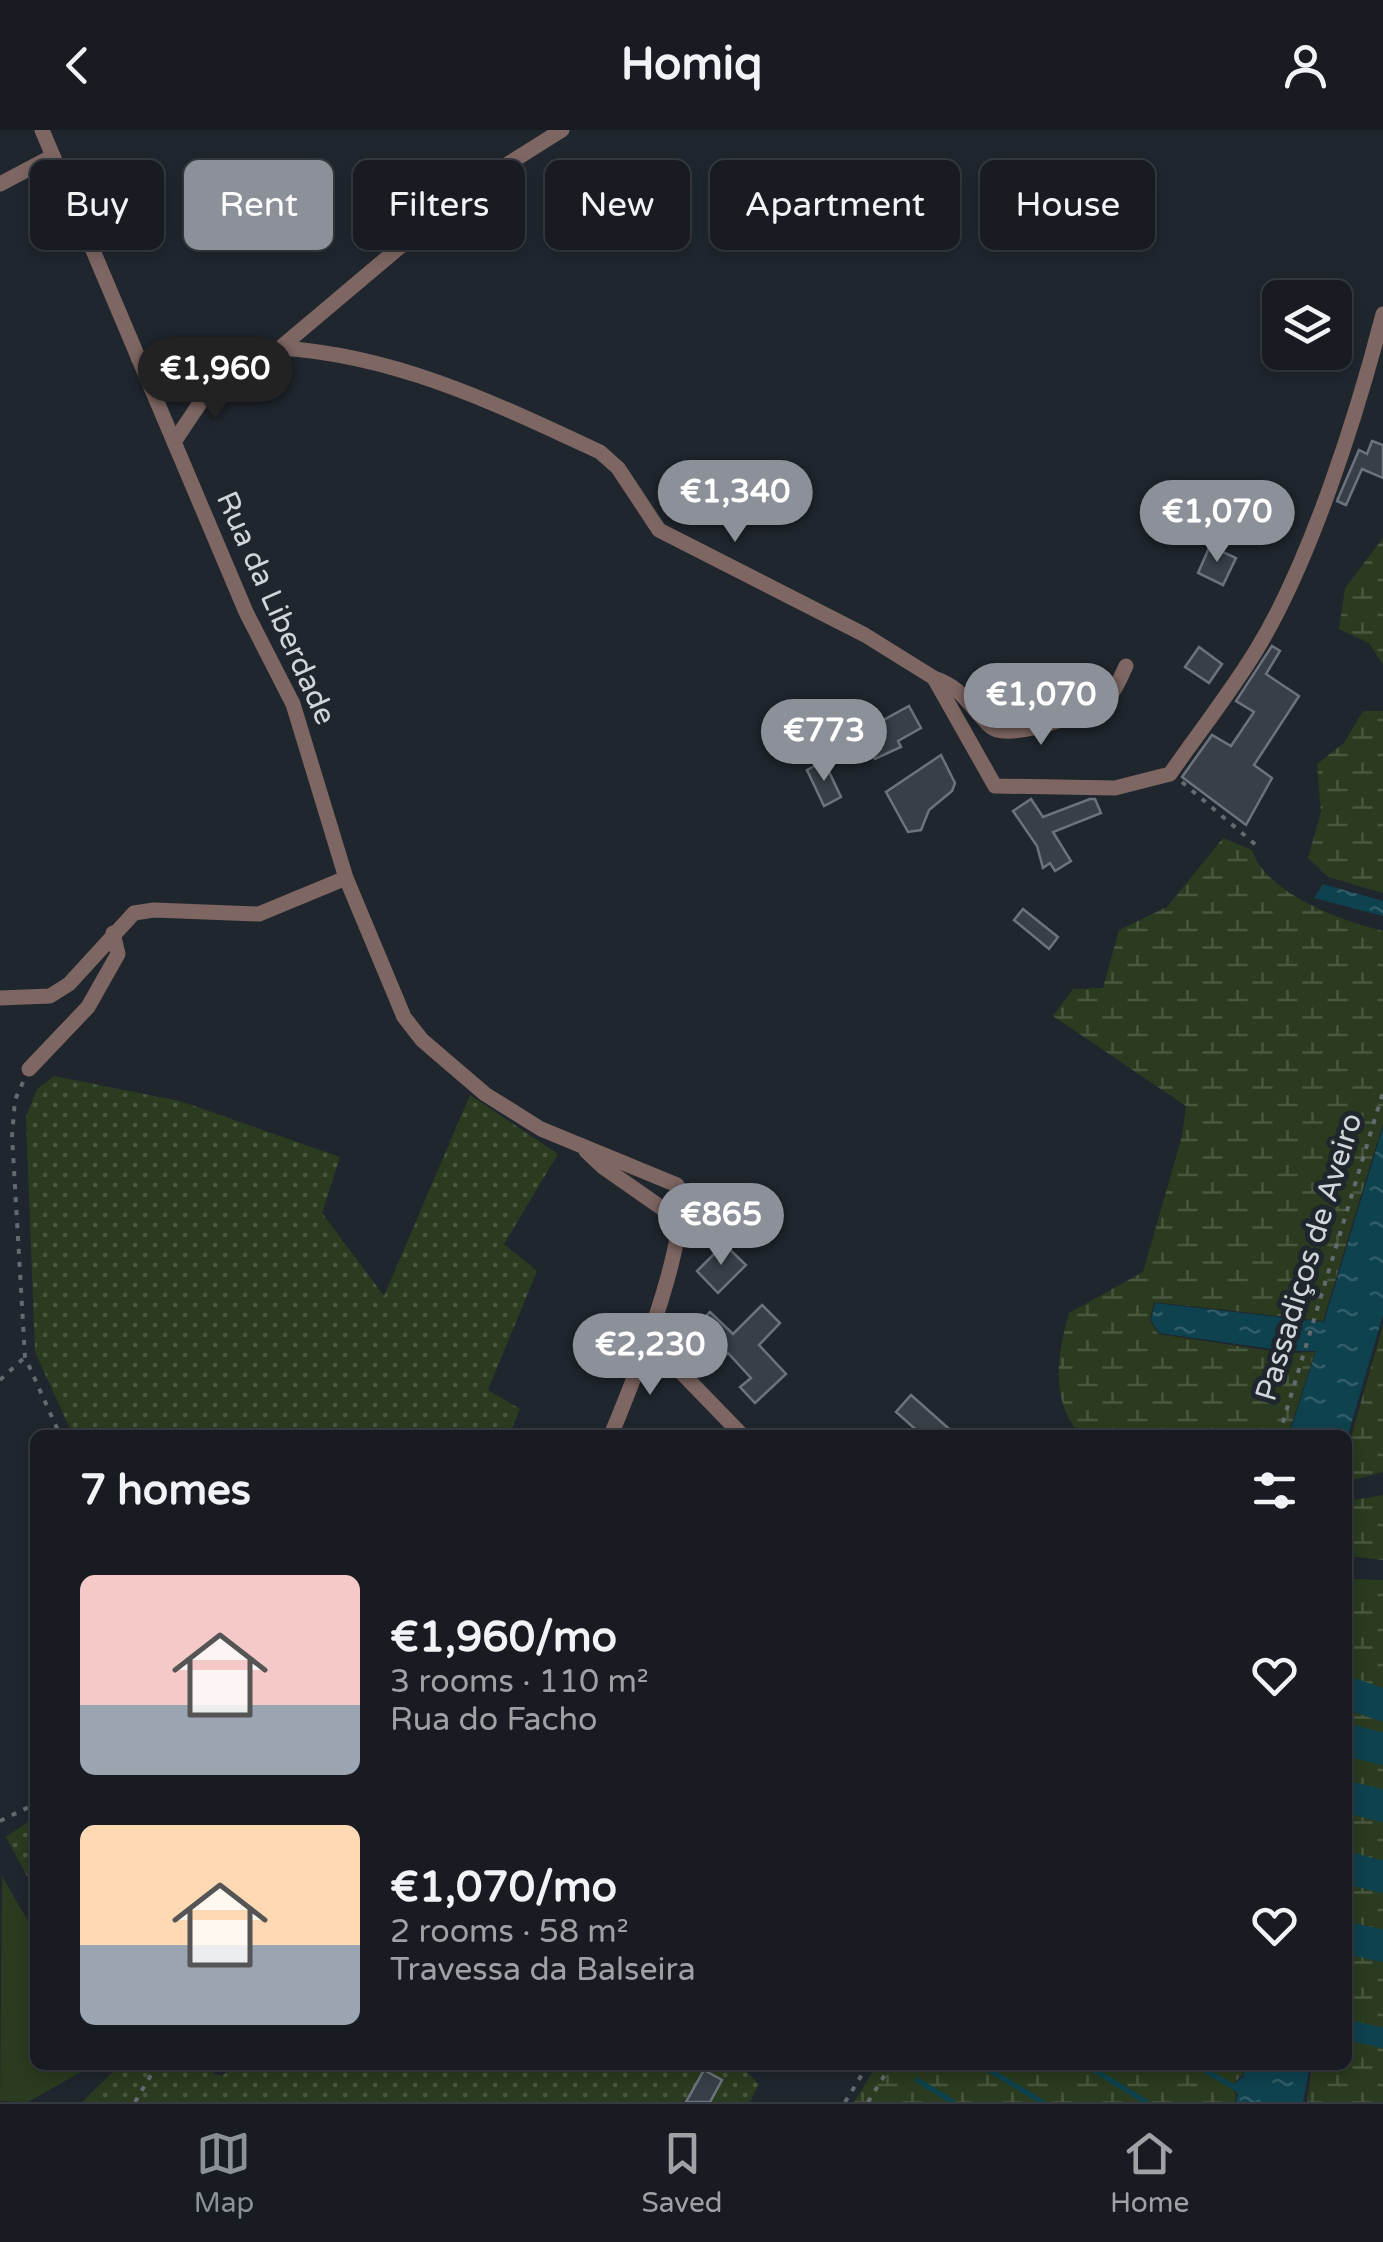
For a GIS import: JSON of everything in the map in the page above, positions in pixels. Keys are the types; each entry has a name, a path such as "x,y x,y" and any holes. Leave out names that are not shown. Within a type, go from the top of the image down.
{"street":[{"name":"Rua da Liberdade","path":"42,130 246,612 293,704 346,878 404,1017 422,1040 485,1094 540,1129 677,1185 680,1220"},
{"path":"174,442 202,400 280,348 470,187 562,130"},
{"path":"0,184 53,156"},
{"path":"934,678 995,786 1114,788 1170,774 1258,648 1302,556 1383,314"},
{"path":"280,348 315,350 455,384 600,452 618,468 660,530 865,635 934,678 954,685 992,729 1008,733 1072,717 1104,702 1126,666"},
{"path":"138,358 230,378"},
{"path":"0,998 50,996 69,984 134,913 154,910 259,914 346,878"},
{"path":"29,1069 88,1008 118,954 113,933"},
{"name":"Rua da Liberdade","path":"583,1148 602,1167 680,1220"},
{"path":"613,1430 648,1344 680,1220"},
{"path":"648,1344 737,1430"}],"path":[{"path":"1170,774 1222,812 1256,844"},
{"path":"29,1069 15,1100 12,1136 25,1358 58,1430"},
{"name":"Passadiços de Aveiro","path":"1280,1430 1383,1092"},
{"path":"0,1380 25,1358"},
{"path":"0,1821 30,1806"},
{"path":"135,2102 153,2070"},
{"path":"845,2102 865,2070"},
{"path":"868,2102 888,2070"}],"green space":[{"path":"1383,538 1383,665 1369,643 1339,629 1345,588"},
{"path":"1363,711 1383,711 1383,893 1328,877 1308,858 1321,812 1317,764 1344,743"},
{"path":"1223,838 1252,850 1273,880 1307,903 1383,931 1383,1123 1323,1321 1154,1302 1150,1320 1158,1334 1286,1353 1315,1352 1290,1430 1076,1430 1060,1392 1059,1361 1069,1313 1143,1272 1182,1136 1186,1106 1053,1016 1073,989 1103,988 1119,930 1167,907"},
{"path":"54,1076 180,1101 340,1157 322,1213 384,1296 470,1095 558,1154 504,1244 537,1271 488,1390 520,1409 511,1430 71,1430 35,1352 26,1117 37,1089"},
{"path":"1383,1325 1383,1472 1352,1479 1352,1434"},
{"path":"1383,1495 1383,1560 1352,1556 1352,1500"},
{"path":"1352,1579 1383,1580 1383,2102 1307,2102 1311,2070 1352,2070"},
{"path":"30,1820 30,1882 6,1837"},
{"path":"2,1876 30,1924 30,2070 84,2070 28,2102 0,2101"},
{"path":"115,2070 214,2070 214,2074 222,2076 229,2070 745,2070 759,2084 750,2102 82,2102"},
{"path":"874,2070 1244,2070 1230,2086 1236,2094 1235,2102 854,2102"}],"water":[{"path":"1323,884 1383,901 1383,916 1314,898"},
{"path":"1383,1127 1383,1315 1349,1430 1291,1430 1316,1351 1286,1351 1159,1333 1151,1320 1155,1303 1324,1322"},
{"path":"1245,2070 1309,2070 1303,2102 1236,2102 1238,2094 1231,2086 1243,2077"}],"building":[{"path":"1372,441 1383,445 1383,478 1362,469 1346,505 1337,501 1359,450 1367,454"},
{"path":"1210,546 1236,558 1223,585 1198,573"},
{"path":"1272,646 1280,651 1266,674 1299,696 1254,765 1272,778 1246,825 1182,777 1212,735 1231,746 1254,712 1236,701"},
{"path":"1199,647 1222,664 1209,683 1185,667"},
{"path":"909,706 921,728 898,741 901,747 875,759 860,733"},
{"path":"941,755 955,783 952,791 929,810 921,830 908,832 886,792"},
{"path":"824,761 841,797 824,806 807,770"},
{"path":"1031,799 1043,817 1090,799 1095,799 1101,813 1053,832 1071,861 1055,871 1050,863 1043,868 1037,846 1013,811"},
{"path":"1023,909 1058,937 1049,949 1014,920"},
{"path":"724,1244 746,1265 718,1293 697,1271"},
{"path":"762,1305 780,1323 759,1345 786,1374 755,1403 740,1387 751,1378 728,1353 708,1374 690,1357 694,1353 682,1341 710,1312 733,1334"},
{"path":"911,1395 950,1430 916,1430 896,1412"},
{"path":"704,2070 722,2080 710,2102 686,2102"}],"waterway":[{"path":"1352,1694 1383,1705"},
{"path":"1352,1741 1383,1749"},
{"path":"1352,1798 1383,1806"},
{"path":"1352,1869 1383,1877"},
{"path":"1352,1939 1383,1946"},
{"path":"1352,2031 1383,2038"},
{"path":"989,2070 1042,2102"},
{"path":"1094,2070 1146,2102"},
{"path":"1205,2070 1237,2089"},
{"path":"917,2080 953,2102"}]}
